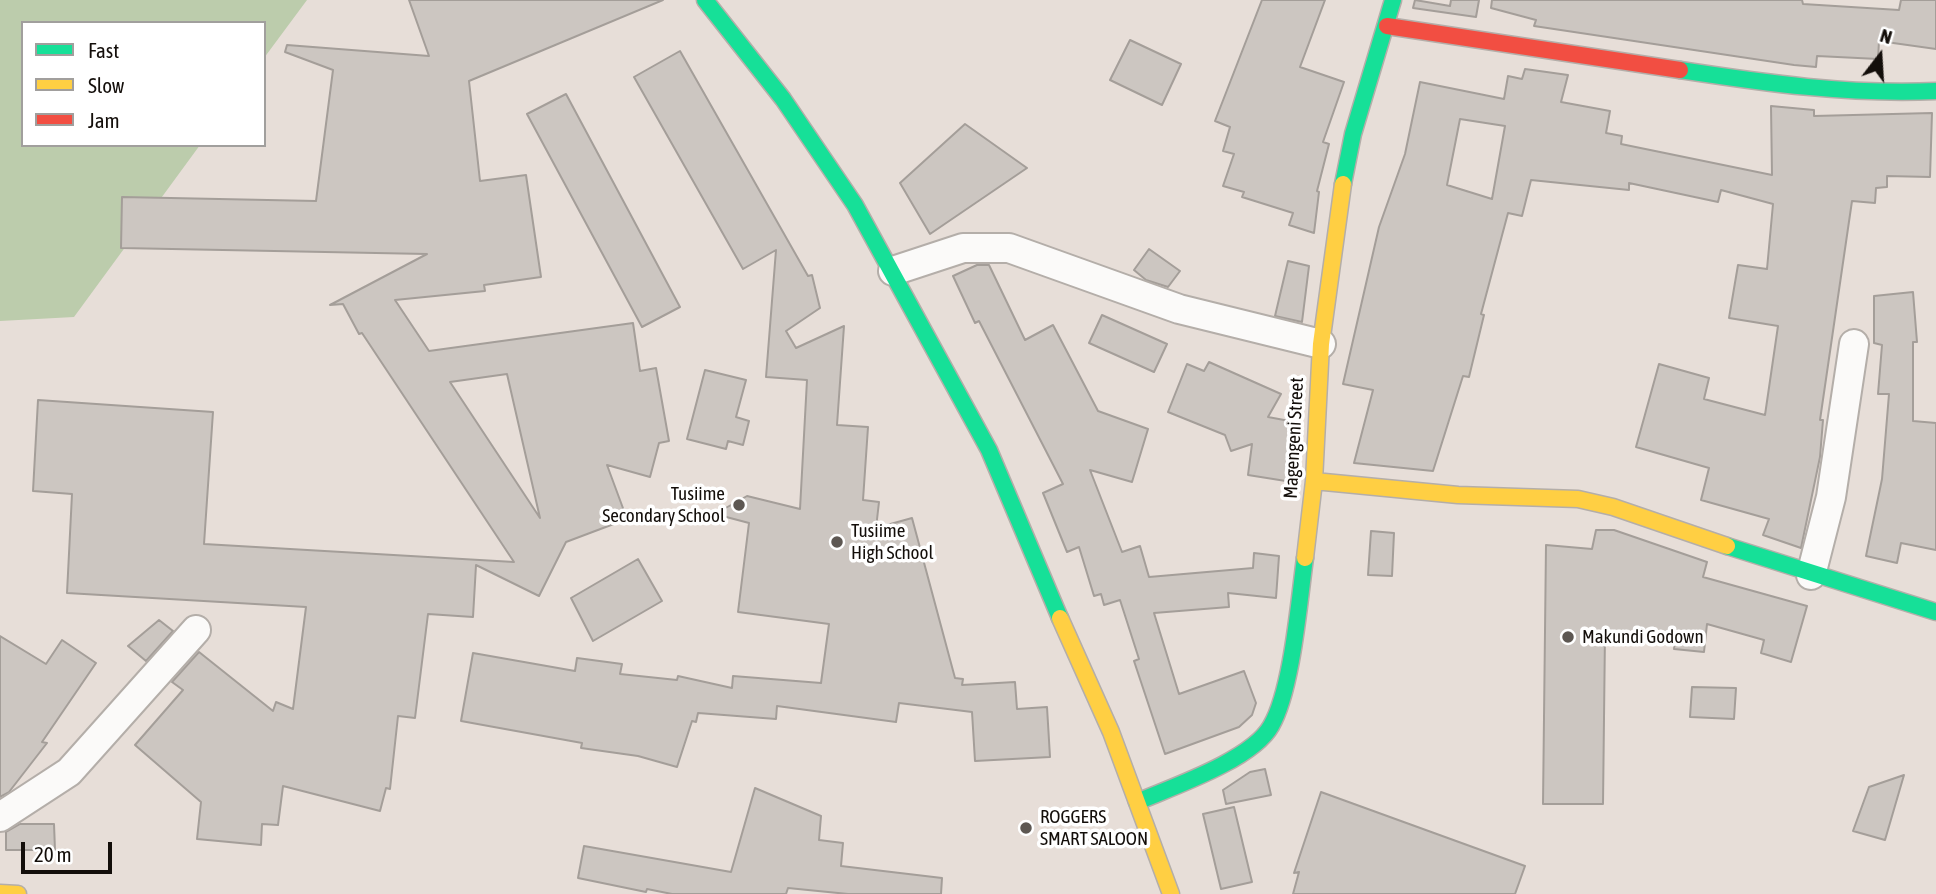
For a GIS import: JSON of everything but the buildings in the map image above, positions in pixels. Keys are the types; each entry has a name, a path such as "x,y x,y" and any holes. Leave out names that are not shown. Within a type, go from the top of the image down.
{"street":[{"path":"705,0 783,99 855,205 989,450 1111,733 1171,894"},
{"name":"Magengeni Street","path":"1137,802 1214,770 1257,741 1271,727 1290,663 1314,481 1321,344 1341,195 1353,134 1394,0"},
{"path":"1387,26 1792,87 1891,93 1936,91"},
{"path":"893,271 963,248 1009,248 1179,309 1321,344"},
{"path":"1811,575 1831,498 1854,344"},
{"path":"1314,481 1458,495 1578,499 1613,507 1811,575 1936,612"},
{"path":"0,817 69,772 196,630"},
{"path":"0,893 18,894"}],"green space":[{"path":"0,0 307,0 266,55 266,21 21,21 21,147 199,147 74,317 0,321"}],"traffic: fast":[{"path":"705,0 783,99 855,205 989,450 1060,618"},
{"path":"1343,184 1353,134 1393,0"},
{"path":"1680,70 1839,90 1936,91"},
{"path":"1727,546 1936,612"},
{"path":"1137,802 1229,761 1247,750 1271,726 1289,669 1305,558"}],"traffic: slow":[{"path":"1305,558 1314,481 1321,344 1343,184"},
{"path":"1314,481 1458,495 1578,499 1613,507 1727,546"},
{"path":"1060,618 1111,732 1171,894"},
{"path":"0,893 18,894"}],"traffic: jam":[{"path":"1387,26 1680,70"}],"place":[{"name":"Tusiime Secondary School","path":"739,505"},
{"name":"Tusiime High School","path":"837,542"},
{"name":"Makundi Godown","path":"1568,637"},
{"name":"ROGGERS SMART SALOON","path":"1026,828"}]}
